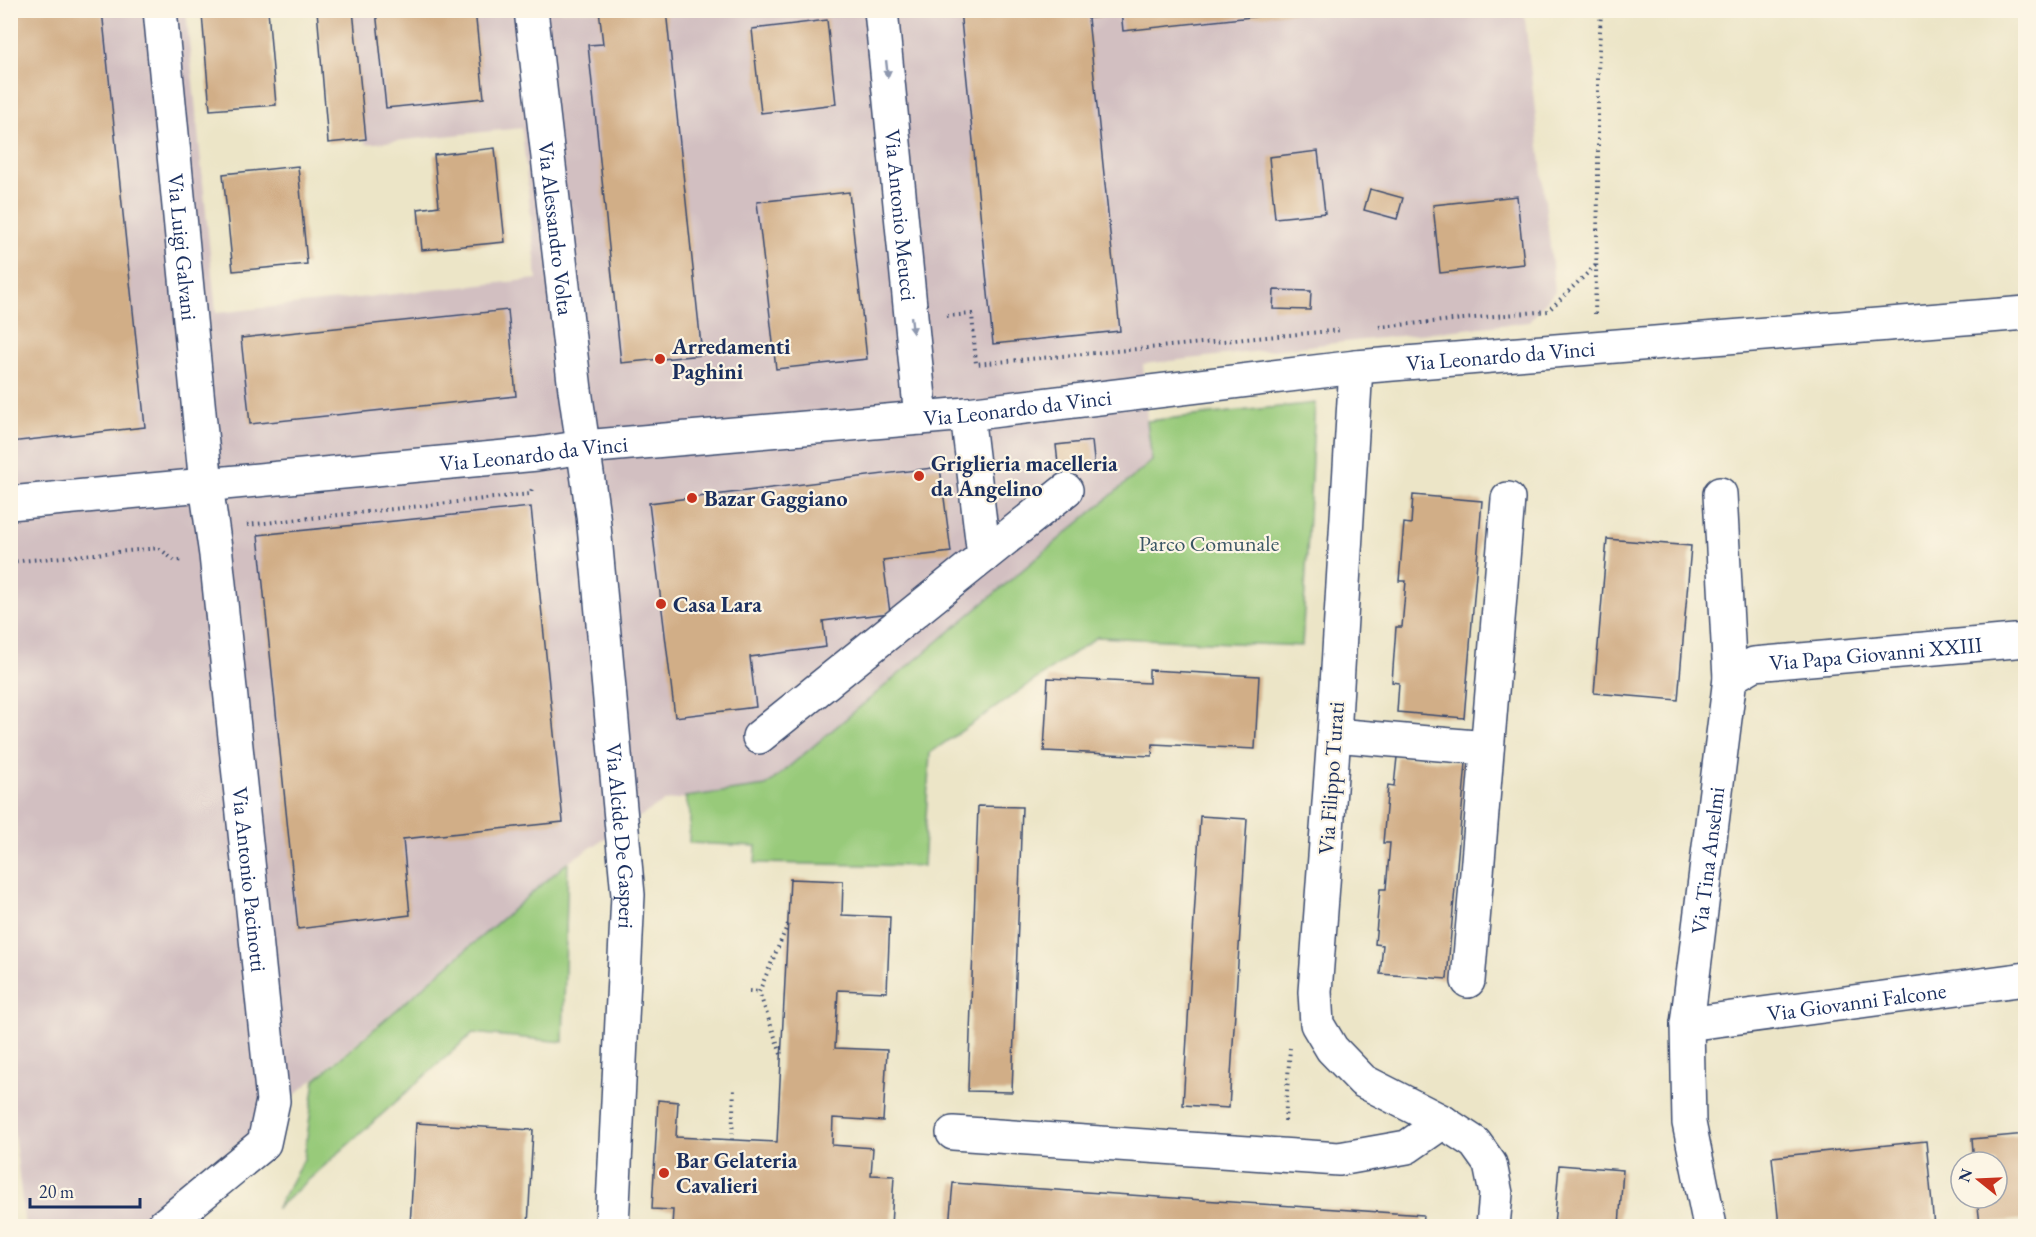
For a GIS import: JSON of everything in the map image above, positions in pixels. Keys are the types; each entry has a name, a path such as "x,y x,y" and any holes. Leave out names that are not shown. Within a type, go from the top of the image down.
{"street":[{"name":"Via Luigi Galvani","path":"160,10 206,485"},
{"name":"Via Alessandro Volta","path":"531,10 584,447"},
{"name":"Via Antonio Meucci","path":"881,10 921,418"},
{"name":"Via Leonardo da Vinci","path":"10,503 537,454 584,447 967,414 1356,367 2025,313"},
{"name":"Via Filippo Turati","path":"1356,367 1334,735 1315,992 1317,1024 1332,1049 1363,1081 1443,1122 1475,1143 1490,1164 1496,1194 1493,1227"},
{"path":"967,414 984,556"},
{"name":"Via Alcide De Gasperi","path":"584,447 593,515 628,895 612,1227"},
{"name":"Via Antonio Pacinotti","path":"163,1227 264,1143 273,1101 216,555 206,485"},
{"path":"759,737 1066,490"},
{"name":"Via Tina Anselmi","path":"1710,1227 1689,1123 1688,1024 1730,678 1720,494"},
{"path":"1468,981 1508,499"},
{"name":"Via Papa Giovanni XXIII","path":"1730,678 1754,664 2025,640"},
{"path":"1334,735 1487,748"},
{"name":"Via Giovanni Falcone","path":"1688,1024 2025,979"},
{"path":"953,1133 1339,1159 1407,1147 1443,1122"}],"path":[{"path":"1594,348 1601,10"},
{"path":"1369,328 1548,311 1596,265"},
{"path":"912,319 972,314 976,364 1345,330"},
{"path":"781,1054 759,992 788,924"},
{"path":"749,991 759,992"},
{"path":"1283,1155 1290,1043 1317,1024"},
{"path":"732,1140 734,1088"}],"shaded area":[{"path":"10,11 186,11 216,313 537,279 522,128 366,144 353,11 1524,11 1555,291 1529,322 1143,364 1147,421 1153,461 766,786 665,801 568,862 141,1226 25,1226 10,1100"}],"green space":[{"name":"Parco Comunale","path":"1315,403 1302,646 1097,637 930,753 923,866 755,863 756,846 689,843 690,813 685,797 766,786 1152,461 1147,421"},
{"path":"568,862 563,1042 473,1033 276,1209 304,1159 315,1080"}],"building":[{"path":"10,10 102,10 145,427 10,442"},
{"path":"268,10 276,105 210,110 202,14"},
{"path":"317,10 353,10 366,139 328,143"},
{"path":"376,10 475,10 484,98 386,108"},
{"path":"599,10 666,10 702,355 621,363 588,45 603,44"},
{"path":"960,10 1100,10 1101,17 1088,18 1120,331 993,344"},
{"path":"1121,10 1298,10 1298,12 1123,31"},
{"path":"827,20 836,104 761,113 752,29"},
{"path":"495,148 505,242 422,250 418,209 439,206 434,155"},
{"path":"1318,151 1325,213 1275,218 1269,157"},
{"path":"298,166 307,264 233,271 223,174"},
{"path":"1370,189 1403,198 1397,219 1364,210"},
{"path":"849,192 867,359 776,369 757,202"},
{"path":"1517,196 1524,264 1440,273 1433,205"},
{"path":"1274,290 1311,291 1310,310 1273,309"},
{"path":"508,310 516,396 250,424 241,338"},
{"path":"1092,441 1095,469 1059,473 1056,445"},
{"path":"940,467 951,552 883,560 890,613 823,621 826,647 750,657 756,707 675,717 649,503"},
{"path":"1413,495 1482,501 1464,718 1397,712 1399,683 1392,682 1396,627 1402,627 1406,581 1399,581 1404,523 1411,524"},
{"path":"531,507 563,822 403,839 410,915 298,929 258,535"},
{"path":"1607,539 1691,546 1678,700 1594,693"},
{"path":"1149,670 1259,676 1255,749 1153,744 1152,756 1044,751 1048,678 1149,683"},
{"path":"1397,757 1466,763 1447,979 1380,974 1383,945 1375,944 1380,889 1386,889 1390,843 1383,843 1388,785 1394,786"},
{"path":"978,806 1022,807 1012,1092 968,1091"},
{"path":"1200,816 1247,819 1229,1108 1183,1105"},
{"path":"790,879 843,881 842,915 890,917 887,992 838,990 835,1048 887,1050 883,1121 833,1118 832,1145 873,1148 871,1175 894,1176 891,1226 672,1226 673,1210 652,1209 658,1100 678,1102 676,1137 777,1142"},
{"path":"416,1123 533,1130 528,1226 410,1226"},
{"path":"2026,1134 2026,1219 1980,1224 1978,1210 2009,1210 2009,1150 1973,1150 1972,1139"},
{"path":"1926,1141 1934,1226 1779,1226 1772,1157"},
{"path":"1559,1165 1623,1170 1619,1226 1554,1226"},
{"path":"953,1183 1423,1215 1422,1226 949,1226"}],"place":[{"name":"Arredamenti Paghini","path":"660,359"},
{"name":"Griglieria macelleria da Angelino","path":"919,476"},
{"name":"Bazar Gaggiano","path":"692,498"},
{"name":"Casa Lara","path":"661,604"},
{"name":"Bar Gelateria Cavalieri","path":"664,1173"}]}
